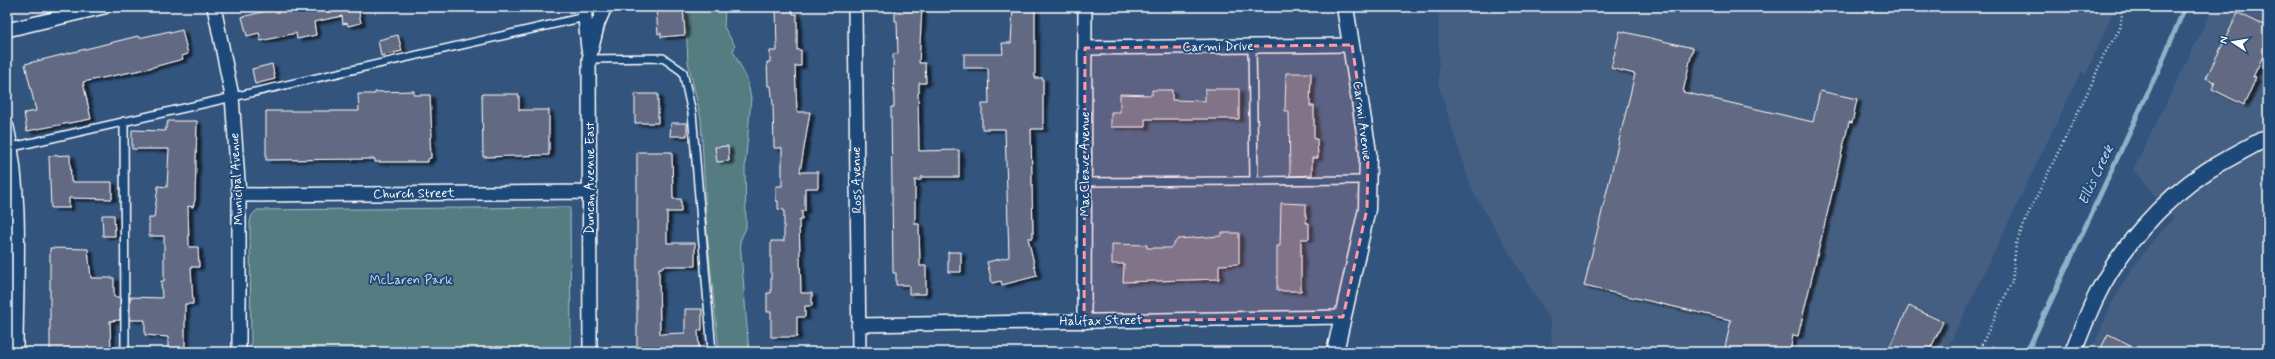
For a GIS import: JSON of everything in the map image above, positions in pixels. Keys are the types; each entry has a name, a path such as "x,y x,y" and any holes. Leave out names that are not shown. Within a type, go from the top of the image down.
{"street":[{"path":"7,30 104,7"},
{"name":"Municipal Avenue","path":"214,7 232,96 239,196 239,352"},
{"name":"Duncan Avenue East","path":"590,352 589,59 598,23 605,7"},
{"name":"Ross Avenue","path":"855,7 858,352"},
{"name":"MacCleave Avenue","path":"1084,322 1085,7"},
{"name":"Carmi Avenue","path":"1335,352 1367,209 1368,180 1368,152 1346,7"},
{"path":"584,12 589,59"},
{"name":"Carmi Drive","path":"1085,48 1352,46"},
{"path":"7,126 16,191 16,352"},
{"path":"2073,352 2095,298 2114,267 2158,211 2183,188 2207,171 2268,137"},
{"name":"Church Street","path":"239,196 590,192"},
{"name":"Halifax Street","path":"858,325 1343,317"}],"lane":[{"path":"9,147 232,96 584,12"},
{"path":"1252,46 1254,181"},
{"path":"589,59 663,58 683,72 692,113 712,352"},
{"path":"124,121 125,352"},
{"path":"1085,182 1368,180"}],"path":[{"path":"1978,352 2012,282 2016,244 2029,212 2094,79 2101,60 2120,29 2123,7"}],"highlighted area":[{"path":"1352,45 1368,152 1367,209 1343,317 1084,322 1085,48"}],"shaded area":[{"path":"1439,7 2115,7 2086,74 2081,72 1946,352 1552,352 1551,322 1472,190 1439,87"},
{"path":"2227,7 2268,7 2268,352 2091,352 2113,301 2131,270 2151,243 2174,218 2133,170 2210,14 2226,9"}],"green space":[{"path":"685,7 725,7 724,27 735,46 733,51 747,79 751,98 745,168 746,228 740,241 749,352 719,352 707,233 701,119 688,62"},
{"name":"McLaren Park","path":"570,207 571,352 251,352 250,222 252,215 257,210"}],"building":[{"path":"282,7 358,7 361,23 348,26 347,23 343,24 342,16 314,22 316,35 297,39 296,33 261,41 259,33 247,36 242,17"},
{"path":"656,7 683,7 685,35 661,37 661,33 658,34"},
{"path":"776,7 793,7 793,14 797,14 797,50 801,50 801,66 795,66 797,112 810,112 800,172 818,172 818,188 805,188 805,211 802,211 802,220 799,220 801,293 812,293 812,306 805,306 805,317 797,317 797,337 771,337 771,312 767,312 767,293 771,293 771,241 784,241 784,210 778,209 778,201 776,201 776,186 782,186 782,148 774,148 773,104 771,86 768,86 767,62 770,62 770,51 777,51"},
{"path":"895,7 922,7 919,63 925,63 926,83 919,83 919,151 959,150 959,177 921,177 921,180 915,180 915,224 919,224 920,266 926,266 926,294 909,294 909,285 896,285 896,273 893,273 891,107 894,107 893,54 898,54"},
{"path":"1013,7 1035,7 1035,78 1043,78 1043,129 1031,129 1033,238 1028,238 1037,276 1002,285 1001,281 992,283 987,262 1009,257 1005,129 982,129 982,104 989,104 988,68 964,68 964,54 1003,54 1002,43 1011,43"},
{"path":"2238,13 2268,27 2268,46 2253,77 2256,78 2244,105 2212,89 2215,82 2206,78"},
{"path":"182,30 188,54 182,56 183,59 146,69 83,82 91,119 27,131 24,113 36,111 25,64 138,36 139,38 170,31 170,33"},
{"path":"1620,31 1693,48 1683,92 1813,122 1820,91 1857,99 1852,123 1849,122 1798,336 1793,335 1790,352 1724,352 1731,320 1584,286 1635,74 1611,68"},
{"path":"398,35 402,51 381,56 378,40"},
{"path":"272,64 275,79 255,84 252,69"},
{"path":"1286,73 1311,73 1310,106 1314,106 1314,139 1317,139 1318,158 1312,158 1312,175 1290,176 1289,111 1285,111"},
{"path":"1205,89 1239,89 1239,119 1145,119 1145,127 1111,127 1111,112 1120,112 1120,94 1152,95 1152,90 1172,90 1172,100 1205,101"},
{"path":"414,91 414,95 430,95 432,137 430,137 431,158 428,159 428,162 375,162 375,159 266,160 266,111 359,111 358,94"},
{"path":"482,94 515,94 519,95 519,110 549,110 549,155 483,157"},
{"path":"635,94 658,94 658,123 635,123"},
{"path":"168,121 197,121 195,200 193,207 188,206 189,247 198,247 199,267 191,267 193,304 185,304 185,352 168,352 168,337 145,335 145,320 130,320 130,297 162,298 161,281 164,281 164,236 149,236 149,218 154,218 158,186 167,187 169,149 132,149 132,130 165,131"},
{"path":"671,123 687,123 687,136 670,136"},
{"path":"728,146 729,161 717,162 715,147"},
{"path":"637,152 672,152 673,199 681,199 681,212 667,212 667,243 695,243 695,266 663,266 663,268 659,268 660,334 685,333 685,309 702,309 702,330 698,330 699,350 637,352"},
{"path":"70,155 71,182 112,182 112,199 69,198 69,208 51,208 49,156"},
{"path":"1281,203 1306,204 1306,223 1309,223 1309,239 1301,239 1301,291 1277,291 1277,246 1280,246"},
{"path":"102,215 114,215 115,236 103,236"},
{"path":"1221,233 1239,233 1239,264 1219,265 1219,279 1123,282 1124,264 1112,264 1112,244 1147,245 1147,248 1170,248 1178,239 1221,236"},
{"path":"50,248 88,249 91,278 114,278 114,297 120,297 120,320 110,321 111,352 50,352"},
{"path":"948,252 961,252 961,272 948,272"},
{"path":"1909,306 1943,322 1929,352 1887,352"},
{"path":"2108,334 2145,352 2099,352"}],"waterway":[{"name":"Ellis Creek","path":"2027,352 2162,62 2185,7"}]}
